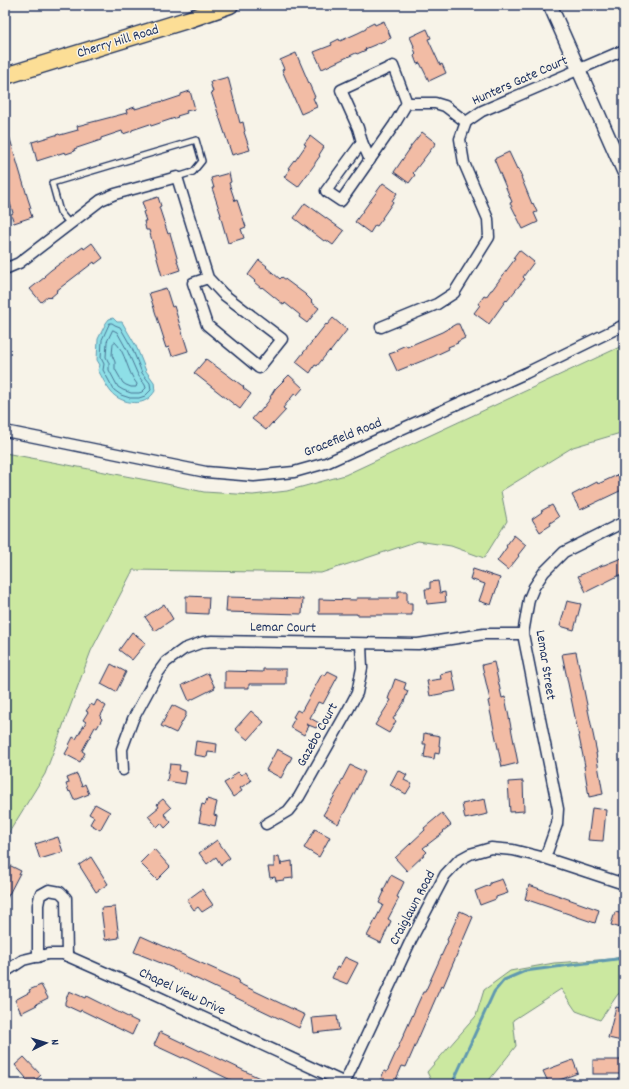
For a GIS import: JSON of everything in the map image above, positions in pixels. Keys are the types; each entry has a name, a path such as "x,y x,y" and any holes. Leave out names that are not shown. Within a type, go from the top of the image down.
{"main road":[{"name":"Cherry Hill Road","path":"5,76 187,20 230,5"}],"street":[{"path":"550,5 624,172"},
{"name":"Hunters Gate Court","path":"407,103 435,103 445,106 466,122 482,111 624,50"},
{"path":"362,142 326,191 341,201 370,160 394,125 407,103 393,66 341,90 370,160"},
{"path":"381,327 437,304 454,293 489,237 488,219 464,163 460,139 466,122"},
{"path":"5,268 20,263 100,200 122,192 177,177 208,278 223,294 282,339 259,368 207,325 193,283 208,278"},
{"name":"Gracefield Road","path":"5,431 206,472 254,476 294,472 326,463 526,373 624,325"},
{"name":"Lemar Street","path":"545,858 557,824 558,809 523,634 529,599 534,587 544,572 564,552 624,522"},
{"name":"Lemar Court","path":"123,770 122,749 133,720 158,673 166,662 184,649 203,642 418,644 484,634 523,634"},
{"name":"Gazebo Court","path":"266,824 288,811 299,797 347,712 357,693 362,668 361,644"},
{"name":"Craiglawn Road","path":"344,1084 411,940 445,875 459,860 470,854 491,848 513,850 545,858 624,884"},
{"path":"38,957 38,906 40,895 49,890 60,892 66,898 67,956"},
{"name":"Chapel View Drive","path":"5,972 23,960 48,954 63,954 344,1084"}],"lane":[{"path":"70,224 60,212 52,183 196,140 202,161 193,172 177,177"}],"green space":[{"path":"624,345 624,432 573,447 501,491 507,521 484,558 451,546 418,541 321,573 133,570 91,651 45,774 5,839 5,453 204,492 253,495 287,491 345,475"},
{"path":"624,956 624,992 618,994 600,1020 576,1011 561,989 513,1020 516,1046 486,1084 433,1084 427,1072 476,1016 484,990 510,971 554,963 612,959"}],"water":[{"path":"113,318 117,322 122,322 136,346 146,371 154,382 155,391 149,398 142,402 127,402 118,398 107,387 98,370 100,365 97,360 98,339 106,323 109,319"}],"building":[{"path":"384,21 391,38 322,69 314,52 332,45 331,43 339,39 340,41 358,33 374,23 375,25"},
{"path":"427,29 431,38 428,39 440,65 442,64 446,73 429,81 420,63 417,64 414,56 416,54 414,46 410,37"},
{"path":"296,53 315,97 313,98 317,107 301,114 282,70 284,69 280,60"},
{"path":"228,77 240,123 243,122 244,132 250,150 232,155 211,92 213,92 210,82"},
{"path":"190,91 195,109 186,111 187,113 123,134 122,131 74,149 75,151 66,154 65,152 37,161 32,142 78,130 77,126 127,113 126,110 135,107 135,109 163,102 181,96 181,94"},
{"path":"5,129 7,129 31,208 29,208 32,217 14,223 11,214 13,213 5,186"},
{"path":"422,132 436,143 413,173 415,175 409,183 394,172 410,147"},
{"path":"310,136 324,147 315,164 298,187 284,177 290,169 288,168 306,145 304,144"},
{"path":"509,152 517,169 518,168 532,204 533,203 537,212 534,213 538,222 523,229 510,203 512,202 494,159"},
{"path":"229,173 231,182 229,183 235,201 237,200 246,227 241,229 244,238 228,243 212,188 214,188 211,178"},
{"path":"383,183 397,193 383,218 377,226 375,225 370,233 355,222"},
{"path":"158,197 161,206 159,207 168,234 170,233 180,270 162,276 149,230 146,230 144,221 146,221 143,212 145,211 142,202"},
{"path":"305,203 344,231 333,245 326,240 324,241 294,218"},
{"path":"92,243 103,258 95,264 94,262 56,291 57,292 50,298 48,296 41,302 30,289 51,270 83,247 84,249"},
{"path":"519,250 534,262 523,277 525,279 507,301 506,300 489,324 474,313 484,296 486,297 492,290 515,259 513,258"},
{"path":"259,260 280,279 282,277 305,294 312,301 311,302 319,308 307,323 299,317 300,315 285,303 284,305 262,287 261,288 248,275"},
{"path":"166,288 172,307 174,306 188,351 172,356 169,347 166,348 149,293"},
{"path":"333,318 347,330 330,352 329,351 317,366 315,365 310,373 296,362 326,324 327,325"},
{"path":"456,324 459,324 465,338 448,347 449,349 397,371 389,354 398,351 397,349 406,345 407,347 442,332"},
{"path":"206,359 244,387 243,388 251,394 240,409 194,373"},
{"path":"289,375 303,388 297,395 295,393 283,408 286,410 266,430 252,419 271,398 270,397 275,389"},
{"path":"624,472 624,489 580,510 572,495 597,482 598,484"},
{"path":"552,505 559,517 550,523 551,525 540,532 532,519 542,512 541,511"},
{"path":"514,535 526,545 508,570 497,561"},
{"path":"624,557 624,573 586,592 578,576"},
{"path":"473,569 500,578 491,605 479,601 485,584 470,579"},
{"path":"438,581 440,593 445,592 446,602 427,604 425,589 430,589 430,582"},
{"path":"398,591 407,591 407,603 412,603 412,615 319,614 319,599 357,600 356,598 398,598"},
{"path":"186,596 209,597 208,614 186,613"},
{"path":"227,597 303,599 302,614 226,612"},
{"path":"567,601 581,604 574,630 560,626"},
{"path":"164,604 173,619 155,631 145,617"},
{"path":"132,632 146,643 132,660 119,650"},
{"path":"576,652 597,753 603,794 589,797 585,766 562,654"},
{"path":"494,662 502,698 505,697 518,763 502,767 482,665"},
{"path":"111,664 126,672 116,692 101,684"},
{"path":"263,669 286,669 286,684 249,684 249,688 225,688 225,671 263,672"},
{"path":"328,671 338,676 323,704 318,702 310,718 319,723 316,728 306,724 309,726 304,735 290,727 295,718 293,717 297,710 301,712 322,674 325,676"},
{"path":"452,671 456,691 430,696 427,681 441,679 440,674"},
{"path":"208,673 215,688 189,701 182,685"},
{"path":"395,679 406,683 404,689 408,691 404,702 393,719 396,721 389,733 375,725 391,700 388,699"},
{"path":"97,700 106,706 100,717 102,719 97,728 95,727 82,751 85,753 80,762 65,754 73,737 76,739 86,722 83,720 88,712 86,711 91,704 94,706"},
{"path":"172,705 186,712 186,715 176,733 161,726"},
{"path":"251,711 264,722 248,740 235,729"},
{"path":"424,733 440,736 439,754 435,753 434,759 424,757 426,744 423,744"},
{"path":"196,741 217,744 216,753 208,752 207,757 194,755"},
{"path":"277,749 292,757 281,778 266,770"},
{"path":"170,764 180,765 179,771 187,772 185,784 167,781"},
{"path":"350,765 365,772 338,824 323,815 341,785 340,784"},
{"path":"398,770 407,775 404,780 412,784 406,794 390,785"},
{"path":"238,772 241,775 246,772 251,781 240,788 242,791 233,797 224,783 233,778 232,776"},
{"path":"77,774 82,786 85,784 89,794 74,800 66,784 69,783 67,778"},
{"path":"523,781 524,811 510,812 508,782"},
{"path":"163,799 171,808 164,814 171,822 165,828 161,823 157,827 148,816 159,807 157,804"},
{"path":"207,799 217,802 214,815 217,816 215,826 199,822 202,804 205,805"},
{"path":"485,799 488,814 465,819 462,804"},
{"path":"95,804 110,812 100,830 90,824 94,817 89,814"},
{"path":"592,808 606,810 603,841 588,840"},
{"path":"442,813 451,825 423,848 427,852 407,871 395,858 425,830 424,828"},
{"path":"315,829 330,837 319,857 304,848"},
{"path":"58,837 63,852 40,859 35,844"},
{"path":"217,840 230,858 221,865 216,857 207,864 199,853"},
{"path":"154,849 170,867 157,880 140,863"},
{"path":"279,856 281,866 281,863 292,861 293,878 276,881 275,877 270,878 268,867 274,867 274,857"},
{"path":"91,857 108,884 96,892 79,865"},
{"path":"5,863 21,871 5,902"},
{"path":"391,875 404,882 397,897 399,898 388,919 391,921 381,943 367,936 383,905 379,903"},
{"path":"502,879 508,893 480,905 475,891 490,885 490,883"},
{"path":"529,885 599,910 595,923 525,899"},
{"path":"202,889 213,905 202,912 198,907 194,910 187,900"},
{"path":"115,907 119,938 105,940 101,908"},
{"path":"460,911 473,917 406,1067 402,1066 394,1084 379,1084 384,1071 387,1072 423,992 425,992"},
{"path":"615,912 624,914 624,929 611,925"},
{"path":"141,936 239,980 238,983 305,1015 299,1028 173,968 134,952"},
{"path":"345,957 358,963 347,984 332,978 337,967 339,968"},
{"path":"41,985 48,998 21,1013 15,1000 30,992 29,990"},
{"path":"69,991 85,998 86,996 138,1022 132,1035 81,1010 80,1012 65,1005"},
{"path":"616,1007 624,1009 624,1034 622,1041 608,1038"},
{"path":"337,1016 339,1030 314,1033 312,1018"},
{"path":"160,1032 272,1084 239,1084 154,1045"},
{"path":"24,1057 41,1075 31,1084 25,1079 26,1078 15,1065"},
{"path":"573,1060 578,1073 549,1084 543,1071"},
{"path":"593,1060 624,1060 624,1074 593,1074"}],"waterway":[{"path":"452,1084 494,992 504,980 525,971 624,958"}]}
